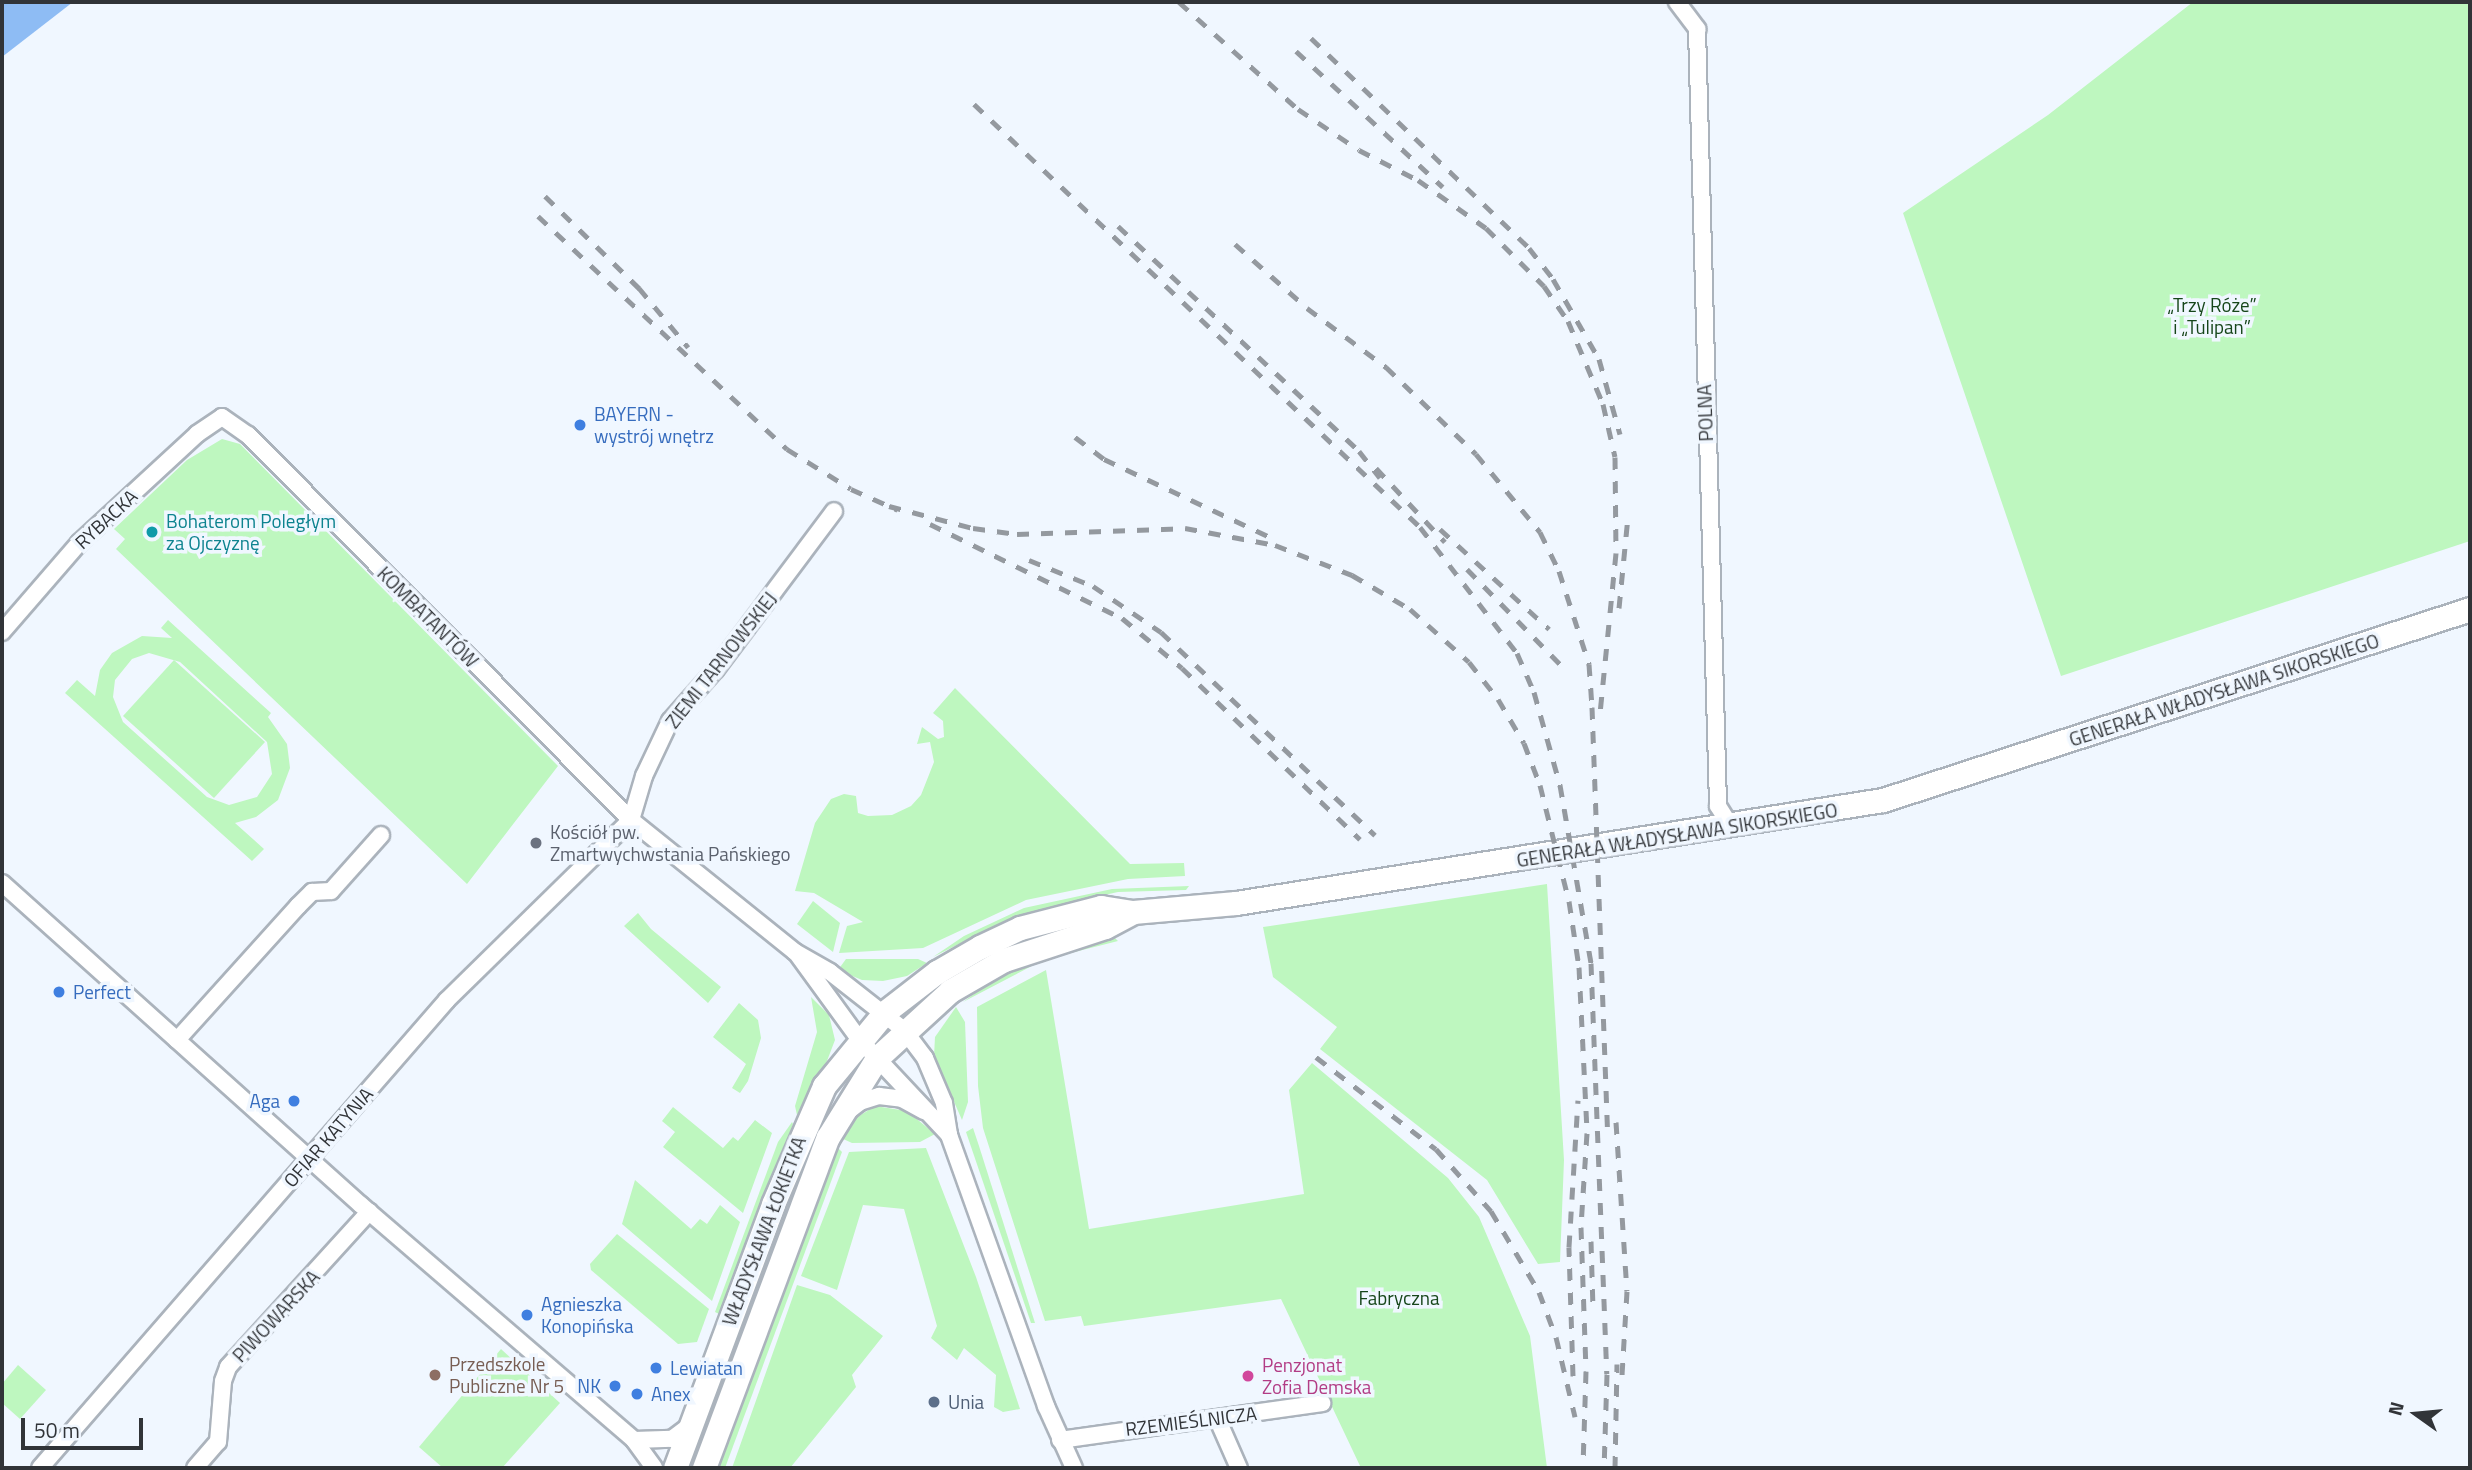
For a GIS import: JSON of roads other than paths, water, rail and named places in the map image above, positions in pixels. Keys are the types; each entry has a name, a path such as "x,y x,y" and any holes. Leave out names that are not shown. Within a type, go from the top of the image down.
{"main road":[{"name":"GENERAŁA WŁADYSŁAWA SIKORSKIEGO","path":"885,1012 937,972 1020,928 1101,907 1133,912 1236,903 1843,809 1924,788 2470,609"},
{"path":"877,1058 904,1030 950,991 1004,960 1113,923 1133,912"},
{"name":"WŁADYSŁAWA ŁOKIETKA","path":"675,1468 805,1125 824,1086 859,1040 885,1012"},
{"name":"WŁADYSŁAWA ŁOKIETKA","path":"704,1468 836,1121 877,1058"}],"street":[{"name":"POLNA","path":"1678,2 1697,29 1718,806 1731,827"},
{"name":"RYBACKA","path":"2,632 79,542 197,434 222,417"},
{"name":"KOMBATANTÓW","path":"222,417 248,435 631,820 795,951 885,1012 904,1030"},
{"name":"ZIEMI TARNOWSKIEJ","path":"631,820 644,776 670,721 716,669 834,511"},
{"name":"OFIAR KATYNIA","path":"40,1468 447,1000 631,820"},
{"path":"177,1040 298,906 312,892 331,891 381,835"},
{"path":"2,883 369,1212 634,1440 654,1468"},
{"path":"795,951 816,986 859,1040 949,1135"},
{"path":"904,1030 925,1058 944,1103 949,1135 1060,1440 1074,1468"},
{"path":"836,1121 860,1102 879,1096 902,1099 932,1116"},
{"name":"PIWOWARSKA","path":"195,1468 218,1441 223,1381 228,1367 369,1212"},
{"name":"RZEMIEŚLNICZA","path":"1060,1440 1322,1404"},
{"path":"1217,1418 1239,1468"},
{"path":"634,1440 672,1439 692,1423"}],"water":[{"path":"2,2 73,2 2,57"}],"railway":[{"path":"1179,2 1298,109 1359,150 1418,180 1486,228 1544,286 1568,321 1603,404 1615,457 1616,553 1600,713"},
{"path":"1311,38 1529,248 1553,279 1599,359 1620,434"},
{"path":"1296,51 1443,187"},
{"path":"974,104 1420,527 1517,653 1534,692 1560,785 1591,963 1607,1374 1604,1468"},
{"path":"545,196 639,288 688,347"},
{"path":"538,216 787,449 851,489 898,510"},
{"path":"1118,226 1359,451 1380,478"},
{"path":"1235,244 1307,308 1386,367 1476,454 1540,532 1559,571 1589,664 1608,1137"},
{"path":"1075,437 1104,459 1268,536"},
{"path":"1376,468 1445,542"},
{"path":"889,506 973,528 1017,534 1185,528 1275,545 1352,575 1410,609 1469,662 1498,699 1524,743 1540,785 1569,901 1579,967 1587,1133 1581,1227 1586,1371 1583,1468"},
{"path":"1619,608 1628,517"},
{"path":"930,524 1122,618 1182,668 1360,839"},
{"path":"1440,529 1549,629"},
{"path":"1029,560 1093,586 1161,632 1375,835"},
{"path":"1467,569 1562,666"},
{"path":"1316,1057 1436,1149 1491,1211 1539,1292 1556,1337 1575,1417"},
{"path":"1573,1376 1569,1247 1578,1100"},
{"path":"1616,1122 1627,1291 1622,1376"},
{"path":"1591,1241 1593,1307"},
{"path":"1615,1468 1617,1364"}],"place":[{"name":"BAYERN - wystrój wnętrz","path":"580,425"},
{"name":"Bohaterom Poległym za Ojczyznę","path":"152,532"},
{"name":"Kościół pw. Zmartwychwstania Pańskiego","path":"536,843"},
{"name":"Perfect","path":"59,992"},
{"name":"Aga","path":"294,1101"},
{"name":"Agnieszka Konopińska","path":"527,1315"},
{"name":"Lewiatan","path":"656,1368"},
{"name":"Przedszkole Publiczne Nr 5","path":"435,1375"},
{"name":"Penzjonat Zofia Demska","path":"1248,1376"},
{"name":"NK","path":"615,1386"},
{"name":"Anex","path":"637,1394"},
{"name":"Unia","path":"934,1402"}],"park label":[{"name":"„Trzy Róże” i „Tulipan”","path":"2212,316"},
{"name":"Fabryczna","path":"1399,1298"}]}
